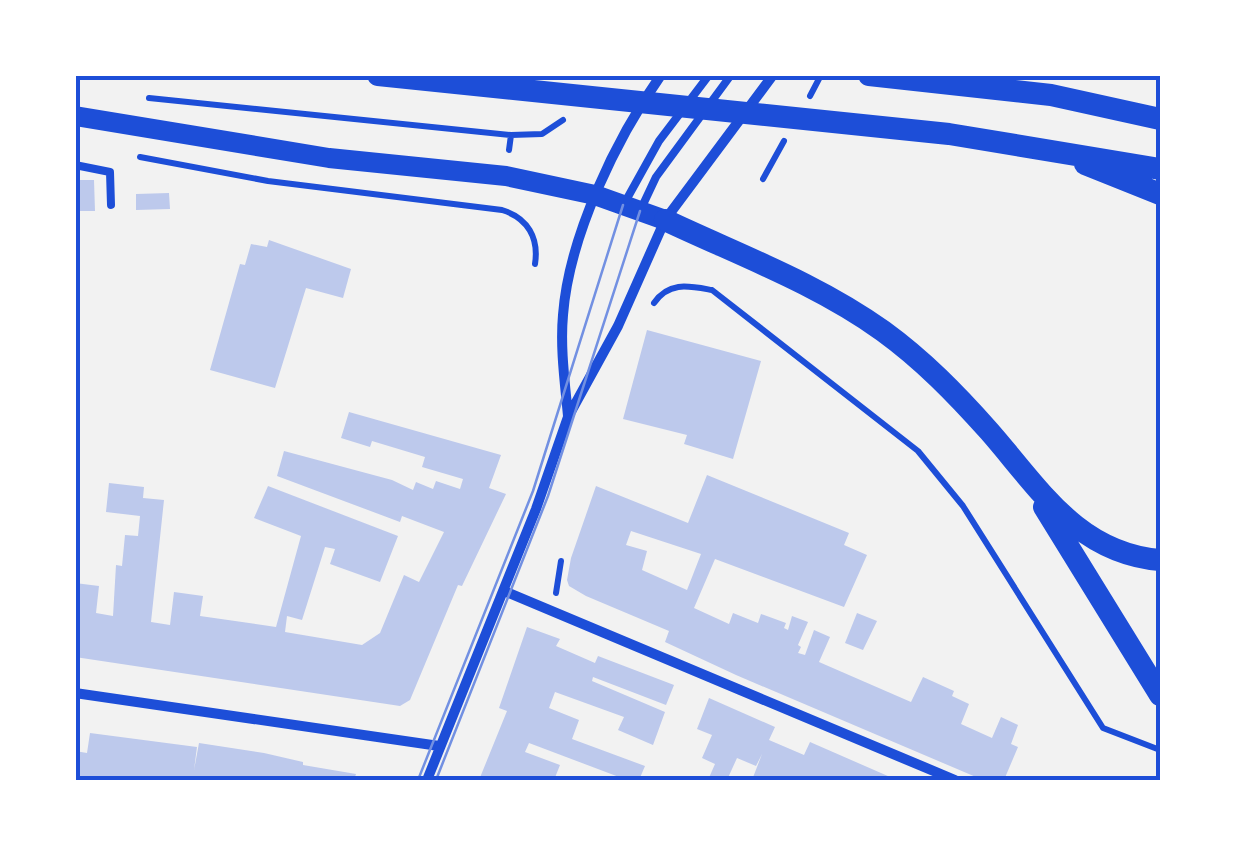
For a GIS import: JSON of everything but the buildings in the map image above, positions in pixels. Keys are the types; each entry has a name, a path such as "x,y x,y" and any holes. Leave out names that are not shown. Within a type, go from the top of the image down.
{"highway":[{"path":"378,75 949,134 1160,168"},
{"path":"868,75 1160,108"},
{"path":"1051,96 1160,119"},
{"path":"1040,146 1160,194"},
{"path":"665,220 804,283 882,331 961,400 1064,517 1116,552 1160,560"},
{"path":"1023,473 1159,690"}],"main road":[{"path":"75,116 330,158 506,176 595,195 665,220"}],"street":[{"path":"568,416 562,341 565,296 595,195 633,116 662,75"},
{"path":"427,780 504,591 568,416 618,326 665,220 773,75"},
{"path":"504,591 955,780"},
{"path":"75,693 439,746"}],"lane":[{"path":"632,208 659,140 709,75"},
{"path":"632,208 731,75"},
{"path":"75,165 110,172 111,204"}],"path":[{"path":"131,95 510,136 550,132 569,112"},
{"path":"506,176 510,136"},
{"path":"502,210 527,224 536,244 535,264"},
{"path":"650,309 661,293 671,288 697,285 712,290 918,451 963,506 1102,728 1160,750"}],"tram line":[{"path":"418,780 533,491 623,205"},
{"path":"436,780 548,496 640,211"}]}
